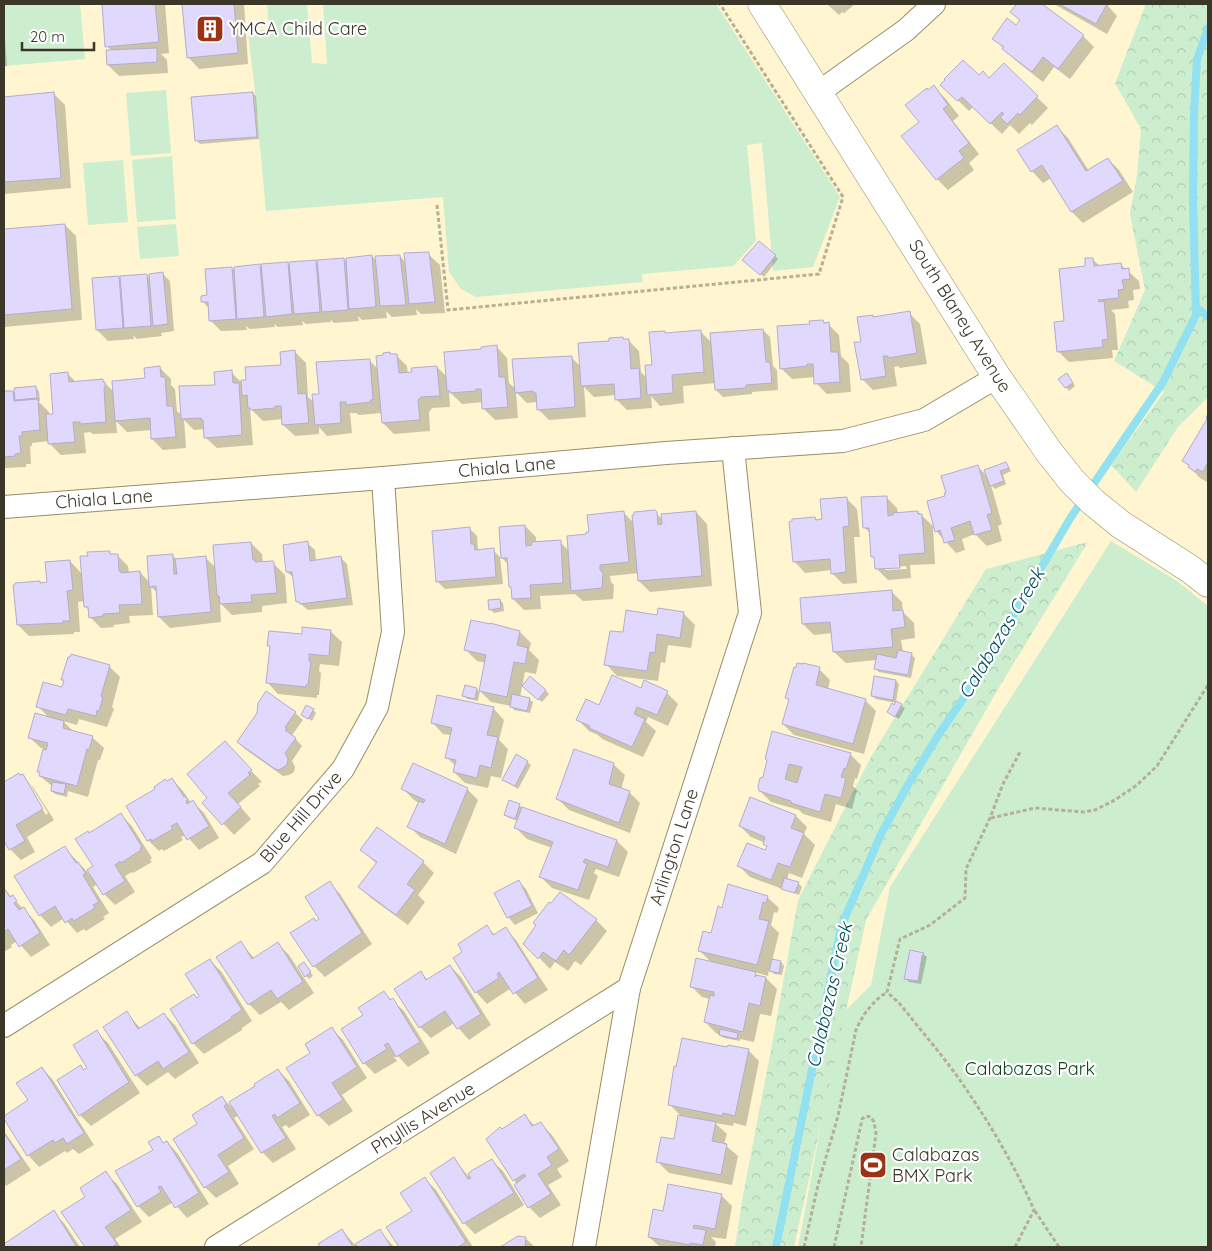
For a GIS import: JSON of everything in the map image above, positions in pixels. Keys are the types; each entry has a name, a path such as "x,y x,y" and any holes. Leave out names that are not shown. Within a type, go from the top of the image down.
{"street":[{"name":"South Blaney Avenue","path":"762,4 997,377 1049,452 1072,481 1093,502 1120,524 1182,563 1208,583"},
{"path":"819,92 906,30 934,4"},
{"name":"Chiala Lane","path":"4,507 383,478 733,448 842,441 924,420 997,377"},
{"name":"Arlington Lane","path":"584,1247 629,988 750,613 733,448"},
{"name":"Blue Hill Drive","path":"4,1026 262,863 343,769 377,707 392,632 383,478"},
{"name":"Phyllis Avenue","path":"216,1247 629,988"}],"path":[{"path":"437,205 448,310 819,274 843,197 720,4"},
{"path":"990,818 1035,808 1083,812 1095,810 1116,800 1137,785 1157,766 1208,685"},
{"path":"804,1247 818,1185 838,1116 856,1030 861,1017 870,1005 887,992 900,939 930,925 965,898 966,869 990,818 1003,784 1021,750"},
{"path":"887,992 900,1004 965,1088 992,1128 1019,1177 1034,1210 1059,1247"},
{"path":"834,1247 862,1119 866,1116 871,1117 874,1122 876,1133 861,1247"},
{"path":"1015,1247 1024,1234 1034,1210"}],"green space":[{"path":"4,4 80,4 85,59 4,66"},
{"path":"267,4 307,4 312,63 327,64 323,4 716,4 840,197 813,267 773,271 762,143 747,145 756,241 733,266 642,274 643,282 476,297 461,289 449,272 443,197 266,211 248,32 269,29"},
{"path":"1146,4 1208,4 1208,397 1178,427 1136,492 1111,465 1164,392 1114,361 1145,290 1130,214 1137,175 1141,129 1115,83"},
{"path":"166,90 171,153 131,156 126,93"},
{"path":"172,156 176,219 137,222 132,160"},
{"path":"123,160 128,222 88,225 83,163"},
{"path":"176,224 179,256 140,259 137,227"},
{"name":"Calabazas Park","path":"1111,541 1177,581 1208,606 1208,1247 798,1247 842,1014 871,985 890,887"},
{"path":"1088,542 998,689 866,920 794,1247 735,1247 798,900 872,755 986,569"}],"building":[{"path":"102,4 155,4 159,42 105,47"},
{"name":"YMCA Child Care","path":"182,4 234,4 238,53 187,58"},
{"path":"1017,4 1042,4 1084,35 1058,69 1043,57 1032,72 992,39 1007,18 1016,25 1020,20 1010,12"},
{"path":"1059,4 1107,4 1096,24"},
{"path":"157,48 157,62 107,65 106,50"},
{"path":"963,60 979,75 983,71 989,78 1004,63 1038,96 1020,115 1018,113 1007,124 1000,117 1004,114 1002,112 990,124 962,97 957,101 940,85"},
{"path":"934,85 948,105 943,109 969,143 959,151 964,158 936,180 901,136 919,122 905,105 927,88 928,90"},
{"path":"54,92 61,178 4,182 4,97"},
{"path":"253,92 257,137 195,141 191,97"},
{"path":"1057,125 1086,171 1108,158 1123,181 1071,212 1042,165 1031,172 1017,150"},
{"path":"65,224 72,309 4,315 4,229"},
{"path":"759,241 776,255 760,275 742,260"},
{"path":"429,252 435,302 409,304 404,253"},
{"path":"372,255 376,307 349,309 346,258"},
{"path":"400,255 406,305 380,306 375,256"},
{"path":"344,258 348,310 322,312 317,260"},
{"path":"1085,258 1093,258 1094,266 1121,263 1122,269 1129,268 1130,279 1122,280 1124,289 1118,290 1119,298 1098,300 1099,302 1104,301 1108,339 1102,340 1103,347 1057,352 1054,322 1064,321 1059,269 1085,266"},
{"path":"316,260 320,312 294,314 289,262"},
{"path":"288,262 292,314 266,317 261,264"},
{"path":"260,264 264,317 237,319 234,267"},
{"path":"232,267 236,319 209,321 208,302 201,302 201,296 207,295 205,269"},
{"path":"163,272 168,324 153,326 149,274"},
{"path":"147,274 151,326 124,328 120,276"},
{"path":"119,276 123,328 96,330 92,278"},
{"path":"910,311 917,353 888,358 888,356 883,356 886,376 861,380 854,342 861,342 857,317 873,315 873,317"},
{"path":"823,320 824,323 829,322 831,352 838,352 840,382 814,384 813,364 780,369 777,326 810,324 809,321"},
{"path":"763,329 766,362 770,362 772,383 746,385 746,388 715,390 710,333"},
{"path":"701,330 704,372 672,375 673,393 647,395 645,365 652,365 649,332 665,331 665,333"},
{"path":"623,337 623,339 629,339 631,369 639,368 641,398 615,400 614,384 581,386 578,343 609,341 609,338"},
{"path":"497,345 499,377 505,377 508,407 482,409 481,389 450,393 450,391 447,391 444,352 481,349 481,347"},
{"path":"295,350 298,394 306,393 309,423 282,425 281,406 251,410 248,408 247,395 242,396 241,380 246,380 245,367 281,365 280,352"},
{"path":"390,352 390,354 397,354 399,373 412,372 411,368 437,366 440,396 421,397 418,400 420,420 382,423 376,356"},
{"path":"572,356 575,407 537,410 536,393 533,393 533,391 515,393 512,359"},
{"path":"370,359 373,400 370,400 371,402 346,405 346,402 340,402 341,423 315,425 312,394 319,394 316,362"},
{"path":"160,366 161,377 165,377 167,406 173,406 176,437 151,439 150,418 115,421 112,381 145,378 144,368"},
{"path":"232,370 233,383 239,383 242,435 204,438 203,420 201,418 181,419 179,386 215,385 214,372"},
{"path":"68,372 69,382 103,379 103,382 105,382 106,422 80,424 80,422 73,422 75,442 48,444 46,414 53,414 50,374"},
{"path":"1067,373 1073,383 1065,388 1058,379"},
{"path":"36,386 37,398 15,400 14,388"},
{"path":"4,391 13,391 14,401 38,399 40,430 22,432 22,436 19,436 21,453 15,454 15,456 4,457"},
{"path":"1208,413 1208,462 1203,472 1197,469 1195,472 1182,461 1207,419"},
{"path":"1006,462 1009,468 1000,471 1004,481 990,486 984,470"},
{"path":"978,465 992,513 987,515 992,530 974,535 970,521 951,528 955,540 944,543 940,530 935,532 927,501 945,496 944,493 946,493 941,476"},
{"path":"887,496 888,516 893,515 893,513 918,511 918,514 922,514 925,553 899,555 900,568 875,569 874,557 871,557 869,528 863,528 861,497"},
{"path":"847,497 849,526 843,527 846,572 831,574 830,559 793,562 789,522 792,519 815,517 816,520 822,519 820,499"},
{"path":"655,510 657,512 658,525 662,524 661,514 696,511 702,576 638,581 632,515 634,515 634,512"},
{"path":"624,511 629,562 600,565 600,570 603,573 602,588 571,591 567,536 589,532 587,515"},
{"path":"525,525 526,546 532,545 531,542 561,540 563,583 530,585 531,598 512,599 511,587 509,587 507,558 501,558 499,527"},
{"path":"470,527 471,544 474,544 475,550 494,548 496,577 436,582 432,531"},
{"path":"308,541 310,561 341,556 347,598 300,604 296,602 292,572 286,572 283,545"},
{"path":"251,542 253,560 255,562 273,561 277,593 251,595 252,602 220,604 219,596 217,596 213,545"},
{"path":"110,551 110,554 118,554 119,571 121,573 140,571 142,604 119,605 120,613 103,614 103,616 89,618 88,607 84,607 80,556 88,556 87,552"},
{"path":"173,554 174,574 177,574 175,559 206,556 211,612 158,617 156,586 149,587 147,556"},
{"path":"70,560 73,590 67,591 70,621 17,625 13,585 15,583 47,582 45,562"},
{"path":"892,590 893,611 903,610 905,627 891,629 893,647 833,652 830,622 802,624 800,598"},
{"path":"500,599 501,608 489,610 488,600"},
{"path":"658,608 684,612 680,638 657,634 655,653 650,652 647,671 604,665 610,631 623,632 626,610 657,615"},
{"path":"471,620 520,631 517,645 528,648 525,664 514,662 507,697 479,691 486,655 464,650"},
{"path":"302,627 331,630 329,656 309,654 309,661 311,661 308,685 306,687 266,683 270,646 267,646 269,631 302,634"},
{"path":"898,650 912,653 908,675 874,669 877,654 896,658"},
{"path":"71,654 110,665 101,696 103,697 96,716 68,709 66,715 36,707 43,682 62,687 64,680 61,680 68,657"},
{"path":"797,663 820,667 816,685 866,699 853,744 782,724 789,699 785,698 794,667 796,668"},
{"path":"612,675 641,688 644,680 668,691 657,715 637,707 634,714 645,719 632,747 589,728 590,726 576,720 586,699 599,705"},
{"path":"530,676 546,690 538,700 522,686"},
{"path":"874,676 896,680 893,700 871,696"},
{"path":"465,685 477,688 475,699 462,696"},
{"path":"266,691 296,712 285,727 287,728 285,730 296,738 285,753 288,759 287,765 279,770 237,742 257,713 258,703"},
{"path":"512,694 530,698 527,711 510,707"},
{"path":"437,695 494,707 487,735 498,737 491,768 480,765 477,778 453,772 456,760 445,758 452,728 431,723"},
{"path":"896,701 902,704 895,717 887,712 892,703 894,705"},
{"path":"306,705 314,709 308,719 301,715"},
{"path":"35,713 64,721 63,728 93,736 89,750 87,749 77,786 39,776 40,772 37,772 43,749 46,750 48,743 28,738"},
{"path":"772,731 851,753 846,769 844,768 841,777 846,778 841,798 825,794 820,812 759,791 760,778 763,777 767,760 765,759","holes":["789,764 802,767 797,783 785,779"]},
{"path":"225,741 252,770 248,773 250,775 228,793 241,807 222,825 202,803 207,798 187,774"},
{"path":"574,749 614,763 609,784 630,791 619,823 556,799"},
{"path":"516,754 528,761 515,786 502,780"},
{"path":"413,763 468,788 445,844 407,827 419,801 423,803 425,800 401,789"},
{"path":"19,773 20,775 23,774 43,809 16,825 25,841 9,850 4,841 4,782"},
{"path":"172,778 188,800 186,801 187,804 193,800 209,826 187,840 177,823 171,826 173,829 152,841 151,839 147,841 126,806 155,789 154,787 165,779 167,781"},
{"path":"52,782 66,784 64,794 51,791"},
{"path":"750,797 796,815 791,828 804,833 790,867 778,863 771,880 737,866 747,843 765,850 767,846 763,844 765,837 739,826"},
{"path":"509,800 520,804 515,819 504,815"},
{"path":"522,807 617,840 608,867 585,859 583,862 587,864 578,890 539,877 553,842 514,828"},
{"path":"121,813 142,847 140,848 141,850 115,865 125,881 103,895 87,870 93,866 75,839 88,831 89,833"},
{"path":"377,827 424,861 407,884 415,890 396,915 358,887 377,862 360,850"},
{"path":"65,846 86,874 83,875 99,902 93,905 95,908 74,921 72,918 65,923 55,906 39,916 14,876"},
{"path":"784,878 799,882 795,893 781,889"},
{"path":"519,880 532,906 507,918 494,893"},
{"path":"330,881 362,933 313,967 290,933 314,918 316,921 319,919 305,897"},
{"path":"728,884 768,896 766,903 763,902 759,919 769,921 757,965 698,951 703,931 711,933 718,906 722,908"},
{"path":"4,888 10,897 13,895 17,901 14,903 19,910 24,907 40,933 19,947 8,929 4,932"},
{"path":"560,892 597,919 569,955 564,950 556,961 543,952 538,959 523,944 536,925 533,923 549,902 551,903"},
{"path":"487,925 493,935 506,927 538,978 513,994 499,972 497,974 499,978 475,993 453,958 462,952 458,944"},
{"path":"241,941 252,959 278,942 303,982 277,999 271,990 248,1005 216,957"},
{"path":"910,950 924,953 918,981 904,979"},
{"path":"696,958 756,972 755,977 756,975 766,977 760,1006 749,1003 743,1032 704,1022 710,995 714,996 714,992 690,987"},
{"path":"210,959 242,1010 192,1044 170,1009 194,994 197,998 199,996 185,974"},
{"path":"772,959 781,961 779,973 769,971"},
{"path":"304,962 311,972 305,977 298,966"},
{"path":"450,965 481,1014 457,1029 445,1011 419,1028 394,989 421,971 426,980"},
{"path":"384,991 390,1000 393,998 420,1042 396,1057 388,1043 384,1045 387,1049 363,1064 341,1029 363,1015 358,1008"},
{"path":"127,1011 138,1029 164,1013 189,1052 163,1069 158,1061 135,1076 103,1027"},
{"path":"332,1027 357,1067 332,1083 343,1100 317,1116 286,1068 310,1053 305,1044"},
{"path":"720,1029 738,1033 737,1039 719,1035"},
{"path":"97,1030 129,1082 79,1116 57,1080 81,1065 83,1070 87,1068 73,1045"},
{"path":"682,1038 727,1047 728,1045 749,1049 735,1116 723,1113 722,1116 668,1105 674,1066 676,1067"},
{"path":"42,1067 84,1133 67,1144 63,1138 55,1143 53,1140 27,1156 4,1116 28,1100 16,1083"},
{"path":"278,1069 300,1103 277,1118 275,1114 272,1116 286,1138 261,1153 229,1102"},
{"path":"222,1096 227,1104 224,1106 244,1138 218,1155 229,1172 204,1188 173,1139 197,1124 192,1115"},
{"path":"525,1114 532,1126 541,1122 559,1149 547,1157 552,1165 538,1174 551,1194 528,1208 514,1185 526,1176 524,1174 513,1181 486,1139 500,1127 502,1129"},
{"path":"678,1115 716,1122 712,1141 727,1144 721,1175 656,1162 661,1137 674,1139"},
{"path":"4,1133 21,1159 4,1170"},
{"path":"159,1136 163,1143 167,1141 199,1193 175,1208 161,1186 158,1187 161,1192 137,1207 115,1171 153,1150 148,1142"},
{"path":"454,1157 468,1179 471,1178 468,1174 471,1171 492,1159 514,1193 463,1224 430,1173"},
{"path":"106,1171 131,1210 105,1227 117,1244 112,1247 85,1247 61,1212 85,1197 80,1188"},
{"path":"425,1177 466,1242 458,1247 399,1247 386,1227 412,1211 400,1193"},
{"path":"668,1184 722,1194 715,1229 694,1225 693,1228 706,1230 703,1245 690,1243 690,1245 648,1237 653,1209 663,1211"},
{"path":"54,1210 76,1246 5,1247 4,1244"},
{"path":"342,1229 353,1247 320,1247 318,1244"},
{"path":"380,1229 391,1247 358,1247 355,1244"},
{"path":"518,1236 526,1237 525,1247 500,1247"}],"waterway":[{"name":"Calabazas Creek","path":"776,1247 841,927 881,834 909,783 971,687 1071,517 1163,382 1196,315 1193,200 1194,113 1197,60 1208,28"},
{"path":"1196,307 1208,317"}],"place":[{"name":"YMCA Child Care","path":"210,29"},
{"name":"Calabazas BMX Park","path":"873,1165"}]}
